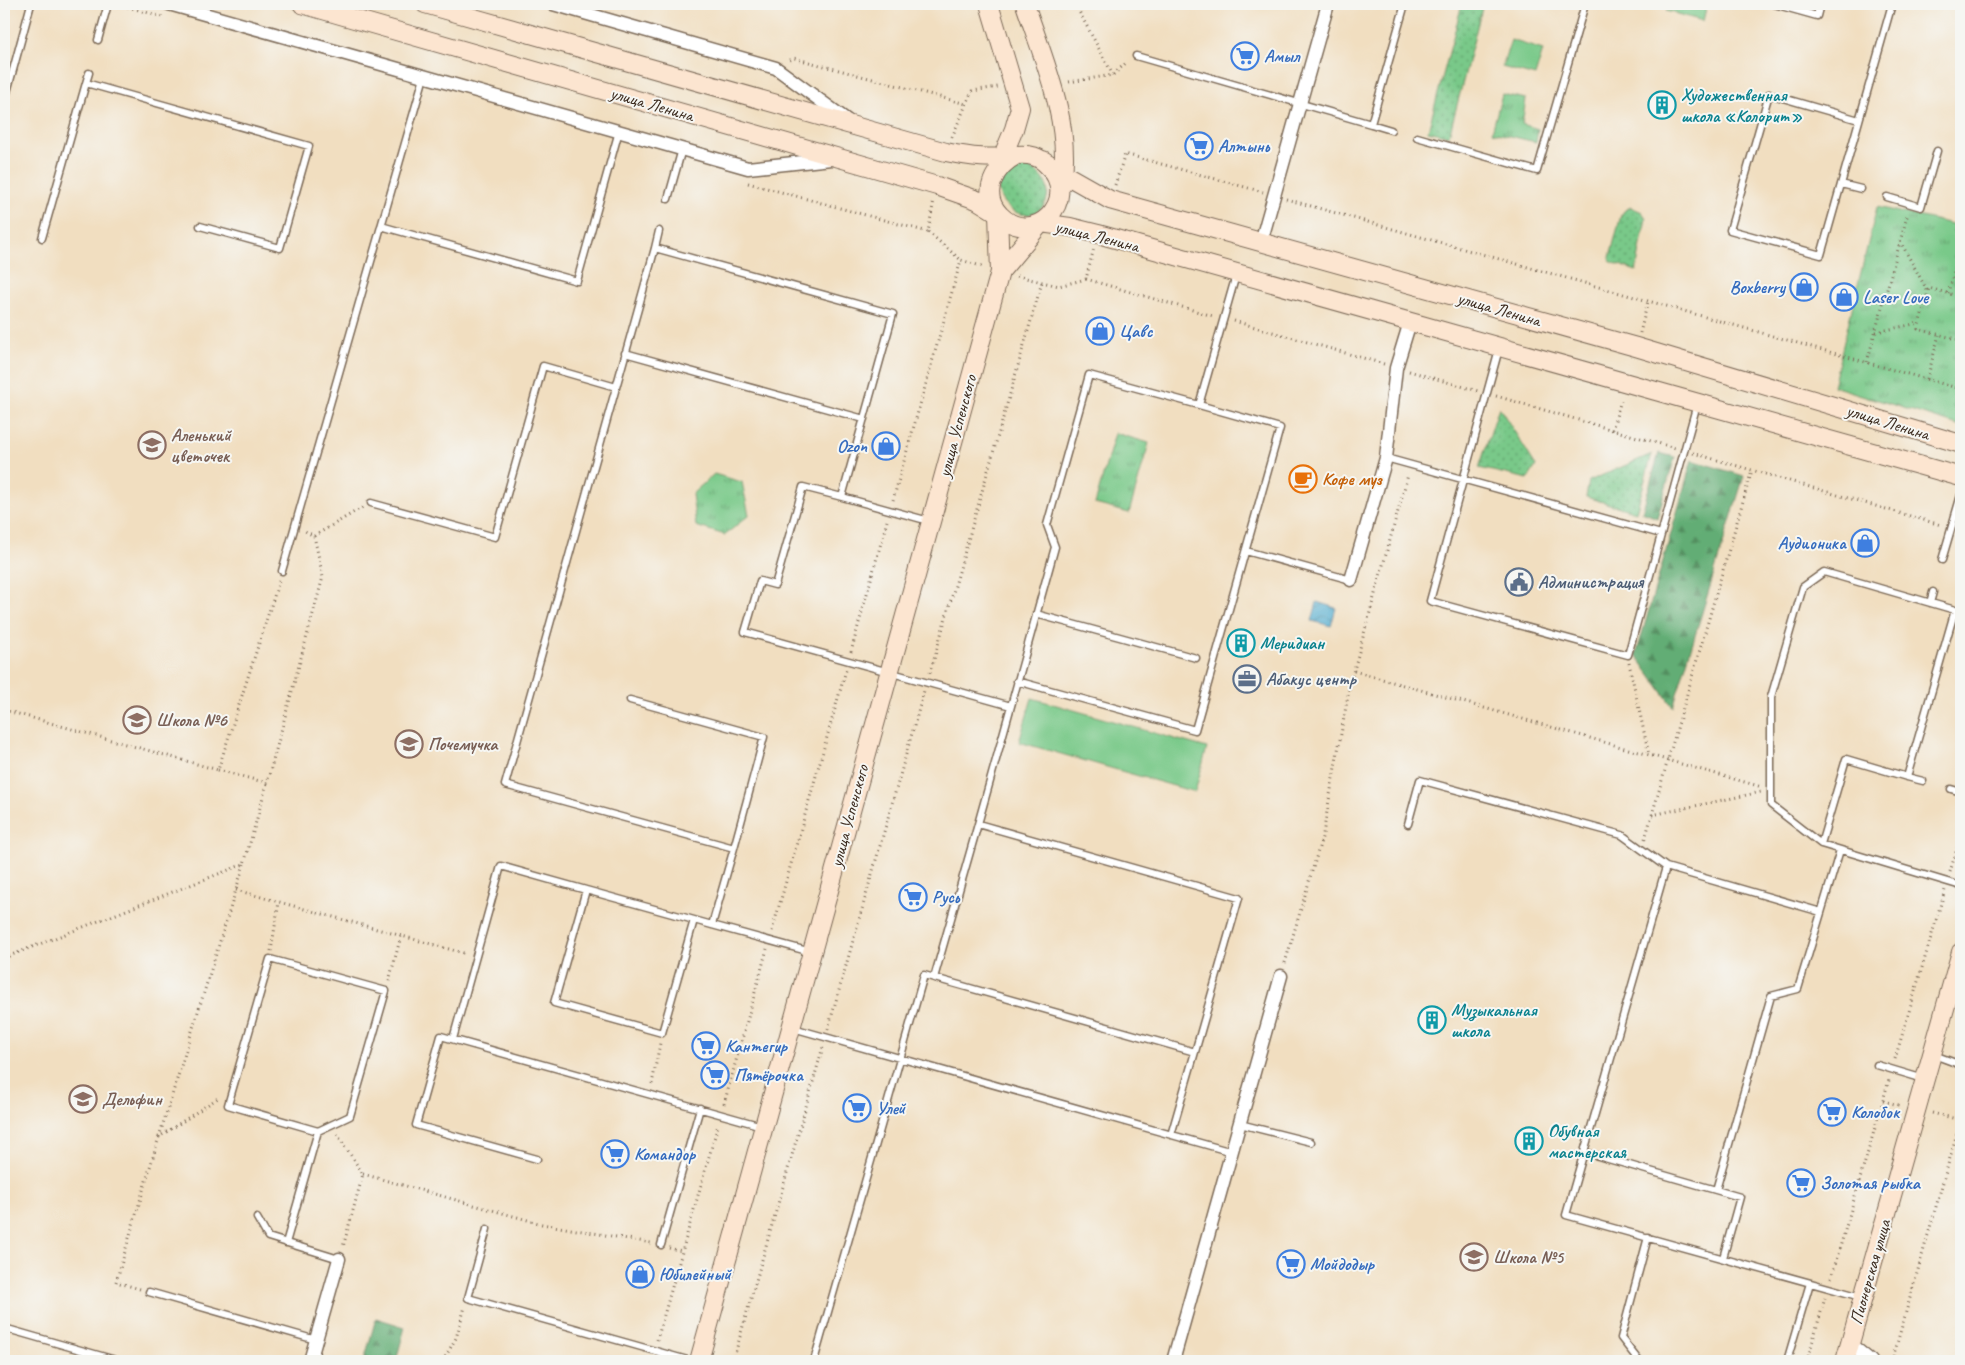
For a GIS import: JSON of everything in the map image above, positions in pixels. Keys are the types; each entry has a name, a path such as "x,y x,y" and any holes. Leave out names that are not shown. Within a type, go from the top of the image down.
{"street":[{"path":"169,4 748,168 839,158"},
{"name":"улица Ленина","path":"302,4 959,192 998,213"},
{"name":"улица Ленина","path":"425,4 946,152 974,158 1010,157"},
{"path":"553,4 776,68 854,126"},
{"path":"988,4 1020,108 1014,129 1010,157 994,176 990,195 993,205 1004,220 1022,226 1032,226 1049,217 1057,205 1065,160 1064,138 1052,85 1025,4"},
{"path":"1261,242 1328,4"},
{"path":"1010,157 1035,156 1043,160 1053,170 1058,180 1060,194"},
{"name":"улица Ленина","path":"1043,160 1110,200 1626,344 1961,444"},
{"path":"998,213 1000,272"},
{"path":"1000,272 1041,222"},
{"name":"улица Ленина","path":"1041,222 1098,234 1961,477"},
{"name":"улица Успенского","path":"699,1361 1000,272"},
{"path":"1351,580 1386,458 1396,368 1410,322"},
{"name":"Пионерская улица","path":"1847,1353 1960,959"},
{"path":"1173,1361 1281,976"},
{"path":"310,1361 339,1259"},
{"path":"1847,1353 1871,1361"}],"lane":[{"path":"4,103 31,4"},
{"path":"98,40 108,4"},
{"path":"1371,124 1405,4"},
{"path":"1417,137 1537,171 1585,4"},
{"path":"1774,4 1817,16 1820,4"},
{"path":"1859,120 1769,94 1730,230 1821,255 1892,4"},
{"path":"1136,56 1391,130"},
{"path":"42,238 89,73"},
{"path":"282,571 424,77"},
{"path":"86,83 309,146 280,248 200,226"},
{"path":"381,226 577,280 619,131"},
{"path":"668,199 682,149"},
{"path":"1887,197 1921,206 1937,151"},
{"path":"1841,184 1861,189"},
{"path":"659,231 505,785 734,848"},
{"path":"655,248 893,314 842,497"},
{"path":"1199,406 1236,273"},
{"path":"1500,347 1430,601 1628,656 1697,403"},
{"path":"625,353 864,419"},
{"path":"371,503 495,537 543,366 616,387"},
{"path":"934,978 978,824 1017,680 1055,547 1047,526 1089,375 1280,428 1195,730 1017,680"},
{"path":"1386,458 1661,534"},
{"path":"930,522 803,486 775,585 760,581 746,632 1010,706"},
{"path":"1942,560 1961,495"},
{"path":"1246,551 1351,580"},
{"path":"1907,776 1955,610 1824,572 1803,587 1770,697 1770,805 1822,844 1961,886"},
{"path":"1930,603 1933,592"},
{"path":"1036,614 1196,658"},
{"path":"630,700 764,737 712,925"},
{"path":"1822,844 1846,759 1923,781"},
{"path":"1408,824 1420,780 1622,835 1666,867 1821,912"},
{"path":"1951,789 1961,792"},
{"path":"978,824 1238,898 1171,1135"},
{"path":"1716,1190 1771,996 1798,989 1840,850"},
{"path":"453,1039 501,866 812,952"},
{"path":"1666,867 1566,1214 1863,1297"},
{"path":"586,890 554,1003 662,1033 694,920"},
{"path":"270,958 386,991 350,1116 318,1131 228,1105 270,958"},
{"path":"814,1361 924,975 1195,1052"},
{"path":"791,1027 1232,1152"},
{"path":"537,1159 416,1125 441,1036 764,1126"},
{"path":"1933,1054 1961,1065"},
{"path":"1877,1064 1925,1080"},
{"path":"661,1246 700,1108"},
{"path":"1240,1124 1311,1142"},
{"path":"286,1243 318,1131"},
{"path":"1584,1152 1740,1197 1722,1258"},
{"path":"257,1218 268,1238 339,1259"},
{"path":"487,1230 468,1298 691,1361"},
{"path":"1639,1361 1621,1338 1648,1238"},
{"path":"1787,1361 1810,1283"},
{"path":"149,1292 316,1340"},
{"path":"4,1328 119,1361"}],"path":[{"path":"1075,4 1113,75"},
{"path":"776,68 794,58 966,104"},
{"path":"1110,200 1125,154 1961,389"},
{"path":"1867,362 1910,203"},
{"path":"928,232 961,260 1000,272 1059,286 1086,279 1952,528"},
{"path":"1086,279 1098,234"},
{"path":"1900,241 1928,292"},
{"path":"1948,293 1961,247"},
{"path":"654,1351 961,260"},
{"path":"733,1361 1042,282"},
{"path":"1961,297 1929,288 1918,328 1960,340 1961,335"},
{"path":"1876,332 1919,322"},
{"path":"1927,379 1939,335"},
{"path":"1281,976 1323,834 1354,671 1411,465"},
{"path":"1642,850 1752,470"},
{"path":"314,536 371,503"},
{"path":"149,1292 116,1282 268,783 323,577 314,536 295,526"},
{"path":"218,770 282,571"},
{"path":"1628,656 1649,755"},
{"path":"1354,671 1770,790"},
{"path":"4,710 268,783"},
{"path":"1652,815 1770,790"},
{"path":"1807,1361 1961,835"},
{"path":"4,958 244,864"},
{"path":"236,890 476,956"},
{"path":"270,958 279,902"},
{"path":"386,991 402,936"},
{"path":"649,1094 662,1033"},
{"path":"159,1137 233,1088"},
{"path":"1892,1361 1961,1119"},
{"path":"331,1125 363,1174 542,1224 638,1240 682,1251"},
{"path":"339,1259 363,1174"},
{"path":"443,1361 456,1338 468,1298"}],"green space":[{"path":"1462,4 1483,4 1449,136 1428,131"},
{"path":"1668,4 1707,4 1703,21 1666,11"},
{"path":"1511,40 1543,50 1535,76 1502,67"},
{"path":"1502,94 1526,99 1522,124 1538,129 1536,142 1492,132"},
{"path":"1025,166 1038,173 1045,181 1048,191 1042,208 1034,213 1024,215 1006,206 998,188 1006,174"},
{"path":"1631,207 1642,212 1646,218 1636,271 1609,261 1621,215"},
{"path":"1877,207 1961,226 1961,426 1833,386"},
{"path":"1499,407 1536,466 1528,479 1479,468"},
{"path":"1115,433 1149,443 1129,513 1095,504"},
{"path":"1659,453 1675,457 1657,518 1642,512"},
{"path":"1652,454 1636,512 1586,497 1589,481"},
{"path":"1692,460 1744,476 1673,707 1636,655"},
{"path":"714,474 742,482 749,515 725,535 696,526 692,494"},
{"path":"1032,698 1207,748 1195,792 1019,742"},
{"path":"376,1318 405,1327 396,1361 364,1361"}],"water":[{"path":"1317,602 1336,608 1331,626 1312,621"}],"place":[{"name":"Амыл","path":"1245,56"},
{"name":"Художественная школа «Колорит»","path":"1662,105"},
{"name":"Алтынь","path":"1199,146"},
{"name":"Boxberry","path":"1804,287"},
{"name":"Laser Love","path":"1844,297"},
{"name":"Цавс","path":"1100,331"},
{"name":"Аленький цветочек","path":"152,445"},
{"name":"Ozon","path":"886,446"},
{"name":"Кофе муз","path":"1303,479"},
{"name":"Аудионика","path":"1865,543"},
{"name":"Администрация","path":"1519,582"},
{"name":"Меридиан","path":"1241,643"},
{"name":"Абакус центр","path":"1247,679"},
{"name":"Школа №6","path":"137,720"},
{"name":"Почемучка","path":"409,744"},
{"name":"Русь","path":"913,897"},
{"name":"Музыкальная школа","path":"1432,1020"},
{"name":"Кантегир","path":"706,1046"},
{"name":"Пятёрочка","path":"715,1075"},
{"name":"Дельфин","path":"83,1099"},
{"name":"Улей","path":"857,1108"},
{"name":"Колобок","path":"1832,1112"},
{"name":"Обувная мастерская","path":"1529,1141"},
{"name":"Командор","path":"615,1154"},
{"name":"Золотая рыбка","path":"1801,1183"},
{"name":"Школа №5","path":"1474,1257"},
{"name":"Мойдодыр","path":"1291,1264"},
{"name":"Юбилейный","path":"640,1274"}]}
